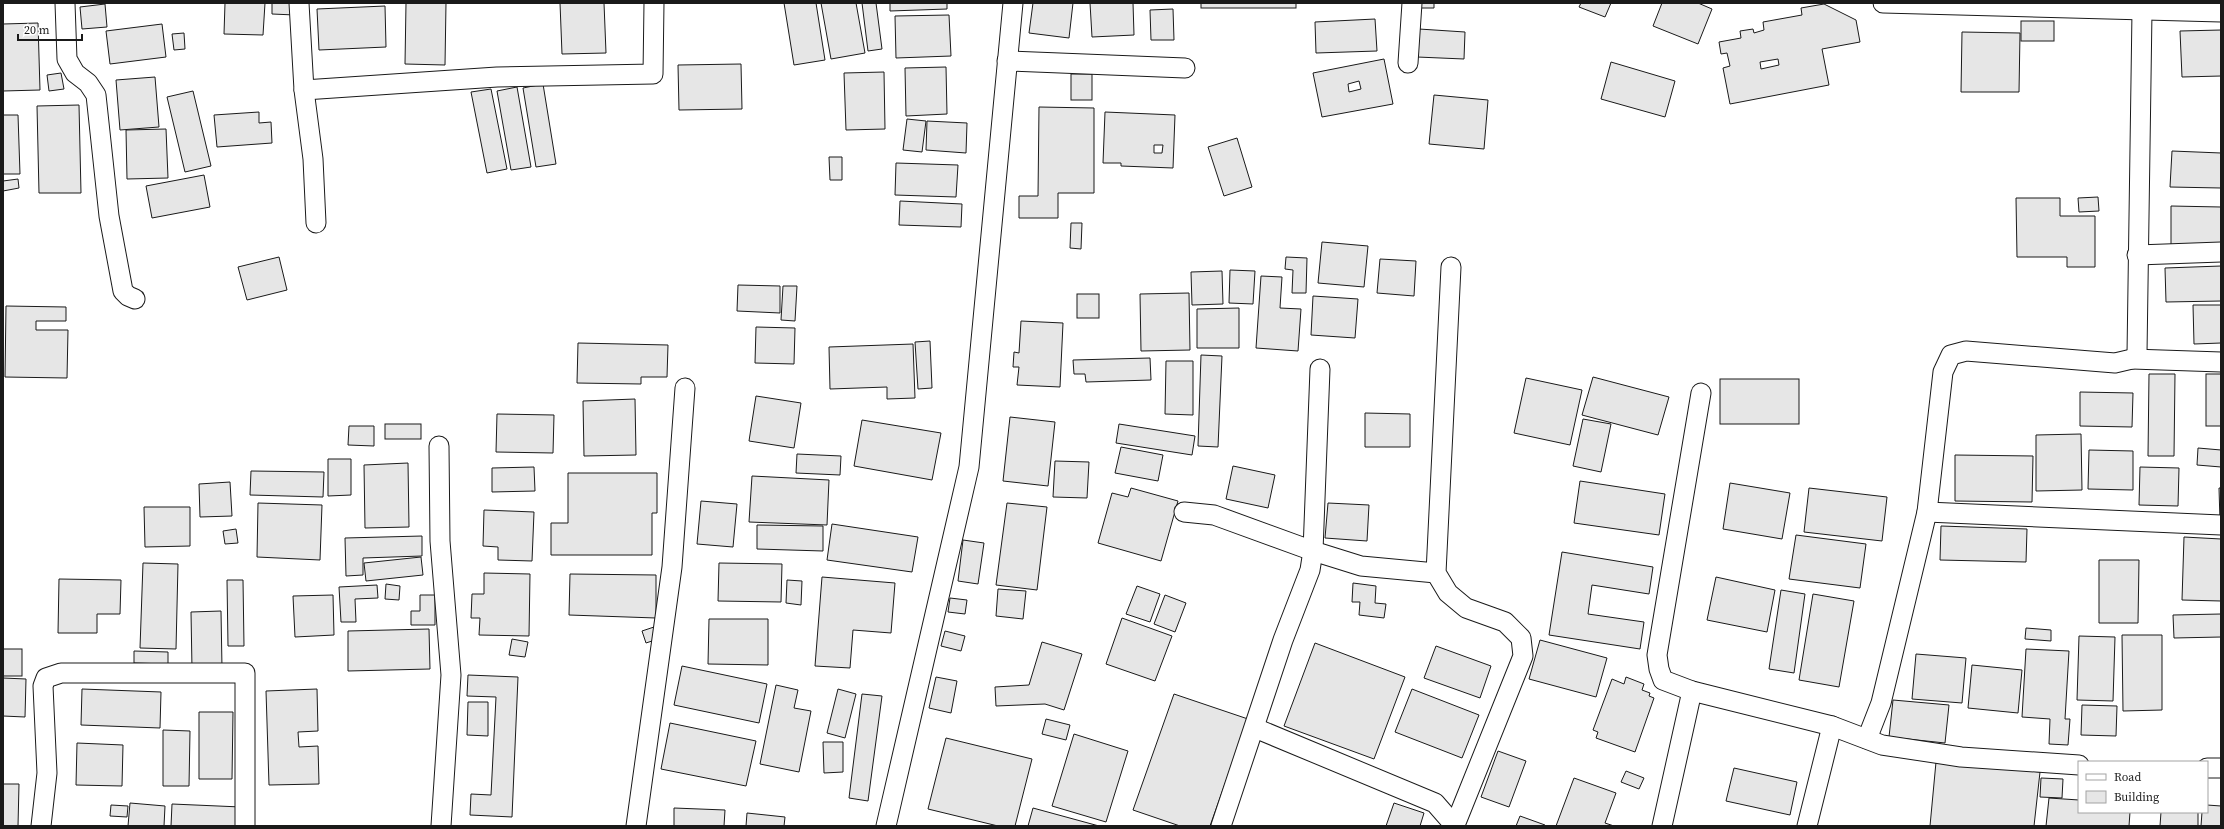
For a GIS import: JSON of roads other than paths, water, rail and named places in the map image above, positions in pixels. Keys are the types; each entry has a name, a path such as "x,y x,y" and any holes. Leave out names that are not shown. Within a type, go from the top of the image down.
{"street":[{"path":"65,3 67,59 75,73 88,83 96,95 109,216 123,291 128,296 135,298"},
{"path":"299,3 304,90 313,159 316,223"},
{"path":"304,90 497,77 653,74 654,3"},
{"path":"886,826 969,467 1013,3"},
{"path":"1408,63 1412,3"},
{"path":"1883,3 2221,12"},
{"path":"2132,359 2137,354 2137,255 2142,11"},
{"path":"1007,61 1185,68"},
{"path":"2137,255 2221,252"},
{"path":"1255,728 1435,803 1455,826 1523,656 1521,638 1505,622 1466,608 1448,593 1436,572 1451,267"},
{"path":"1867,739 1881,703 1927,512 1943,372 1952,355 1966,351 2115,362 2132,359 2221,362"},
{"path":"1221,826 1255,728 1283,640 1310,570 1313,551 1320,369"},
{"path":"636,826 672,567 686,388"},
{"path":"1701,394 1657,654 1659,669 1663,680 1692,691 1832,726 1882,745 1961,757 2078,765"},
{"path":"439,446 440,540 450,674 441,826"},
{"path":"1184,512 1214,515 1313,551 1361,566 1436,572"},
{"path":"1927,512 2221,526"},
{"path":"41,826 47,773 42,686 46,678 61,674 245,674 245,826"},
{"path":"1662,826 1692,691"},
{"path":"1807,826 1832,726"},
{"path":"2208,768 2221,768"}]}
